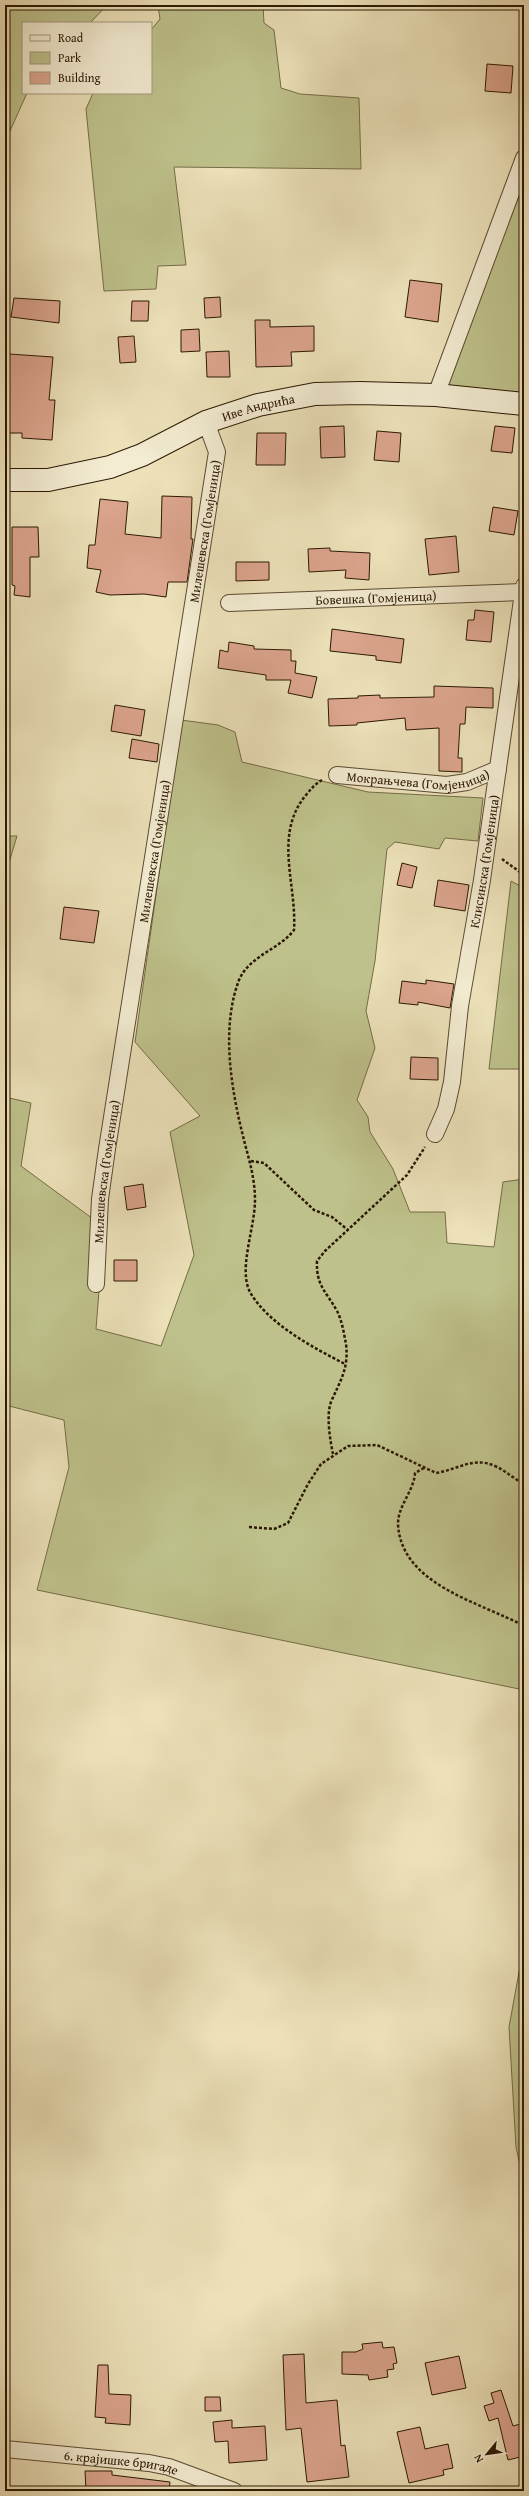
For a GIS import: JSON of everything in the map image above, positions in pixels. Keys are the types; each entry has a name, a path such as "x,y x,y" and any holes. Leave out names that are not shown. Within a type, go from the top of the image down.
{"street":[{"path":"436,395 524,158"},
{"name":"Иве Андрића","path":"5,480 48,480 110,467 142,456 206,422 258,405 315,394 360,393 436,395 524,404"},
{"name":"Милешевска (Гомјеница)","path":"96,1284 100,1199 106,1156 217,452 206,422"},
{"name":"Бовешка (Гомјеница)","path":"229,603 523,590"},
{"name":"Клисинска (Гомјеница)","path":"435,1134 446,1109 452,1082 460,1006 482,880 484,849 498,769 523,590"},
{"name":"Мокрањчева (Гомјеница)","path":"337,775 447,785 467,782 498,769"},
{"name":"6. крајишке бригаде","path":"5,2449 149,2463 169,2467 234,2491"}],"path":[{"path":"337,775 325,778 313,786 296,809 291,825 287,856 295,918 294,930 289,936 260,955 240,978 233,997 230,1051 245,1145 251,1161 255,1213 245,1265 245,1274 251,1292 266,1312 297,1336 345,1364"},
{"path":"484,849 524,875"},
{"path":"333,1454 329,1431 331,1403 341,1385 345,1364 346,1345 338,1312 318,1282 317,1261 325,1250 407,1175 435,1134"},
{"path":"251,1161 264,1164 314,1210 332,1217 348,1230"},
{"path":"250,1527 274,1530 288,1522 321,1464 333,1454 348,1446 377,1445 436,1473 446,1471 456,1466 482,1461 497,1467 524,1484"},
{"path":"424,1467 415,1473 415,1482 403,1503 399,1515 401,1536 409,1559 419,1570 447,1590 524,1626"}],"green space":[{"path":"5,5 107,5 91,22 22,22 22,94 27,94 5,142"},
{"path":"158,5 263,5 264,23 274,30 281,88 300,94 359,98 361,169 174,167 186,265 158,266 156,289 104,291 86,109 93,94 152,94 152,29 160,19"},
{"path":"524,170 524,393 447,386"},
{"path":"181,720 218,725 235,732 242,762 368,792 483,798 478,841 445,838 439,849 395,842 387,849 375,961 366,1011 375,1048 357,1100 368,1117 370,1132 393,1169 410,1212 445,1212 447,1243 494,1247 503,1182 524,1179 524,1690 37,1590 69,1467 64,1420 5,1405 5,1097 31,1103 21,1166 104,1227 96,1329 161,1346 194,1255 170,1132 200,1116 135,1042"},
{"path":"5,836 17,836 5,876"},
{"path":"511,881 524,888 524,1069 489,1069"},
{"path":"524,1945 524,2184 516,2147 509,2027"}],"building":[{"path":"487,64 513,66 511,93 485,91"},
{"path":"410,280 442,284 438,322 405,317"},
{"path":"220,297 221,317 205,318 204,298"},
{"path":"14,298 60,301 59,323 11,317"},
{"path":"132,301 149,301 148,321 131,321"},
{"path":"255,320 270,320 270,327 314,326 314,351 291,352 292,366 256,367"},
{"path":"199,329 200,351 181,352 181,330"},
{"path":"134,336 136,362 120,363 118,337"},
{"path":"229,351 230,377 207,377 206,352"},
{"path":"9,354 53,357 49,400 55,400 52,440 22,438 22,433 5,433 5,390"},
{"path":"344,426 345,457 321,458 320,427"},
{"path":"495,426 515,428 512,453 491,451"},
{"path":"377,431 401,433 399,462 374,460"},
{"path":"257,433 286,433 285,465 256,465"},
{"path":"162,496 192,497 191,539 193,539 187,582 168,582 166,597 144,594 110,595 96,592 101,570 87,568 89,545 95,545 100,499 128,502 125,534 161,538"},
{"path":"493,507 518,511 514,535 489,531"},
{"path":"12,527 38,527 39,557 30,557 30,597 14,595 15,586 12,585"},
{"path":"456,536 459,572 429,575 425,539"},
{"path":"330,548 330,551 370,553 369,580 345,578 346,570 309,572 308,549"},
{"path":"236,562 269,562 269,580 236,581"},
{"path":"475,610 494,612 491,642 466,640 468,620 474,620"},
{"path":"332,629 404,639 401,663 376,660 376,656 330,651"},
{"path":"229,642 254,646 254,649 291,650 291,661 296,661 295,673 317,677 312,698 288,693 291,680 266,680 266,675 218,668 220,650 228,652"},
{"path":"434,686 493,688 493,708 466,707 465,724 460,724 458,758 462,758 462,772 439,771 439,728 406,730 405,718 357,723 357,725 329,726 328,699 358,698 358,696 380,695 380,698 434,697"},
{"path":"115,705 145,710 141,736 111,731"},
{"path":"132,739 159,744 157,762 129,758"},
{"path":"402,863 417,867 412,888 397,885"},
{"path":"438,880 469,885 465,911 434,906"},
{"path":"64,907 99,911 94,943 60,939"},
{"path":"426,980 454,984 450,1008 418,1002 418,1005 399,1003 402,981 426,984"},
{"path":"411,1057 438,1058 438,1080 410,1079"},
{"path":"143,1184 146,1207 127,1210 124,1187"},
{"path":"114,1260 137,1260 137,1281 114,1281"},
{"path":"382,2342 383,2348 394,2347 397,2363 393,2364 394,2369 387,2370 388,2377 369,2380 368,2375 342,2374 342,2352 356,2352 363,2349 362,2344"},
{"path":"304,2354 306,2403 337,2400 341,2446 345,2445 349,2477 307,2482 301,2428 286,2430 283,2355"},
{"path":"459,2356 466,2388 432,2395 425,2363"},
{"path":"98,2365 108,2365 109,2394 131,2395 130,2425 105,2423 106,2418 95,2417"},
{"path":"501,2390 513,2426 524,2423 524,2456 508,2460 498,2418 489,2421 484,2406 494,2403 491,2393"},
{"path":"205,2397 220,2397 221,2411 205,2411"},
{"path":"232,2420 232,2428 265,2426 267,2460 229,2463 228,2441 215,2442 213,2422"},
{"path":"420,2427 425,2449 448,2444 453,2468 443,2470 444,2475 409,2483 397,2432"},
{"path":"85,2471 112,2471 112,2475 170,2482 169,2491 86,2491"}]}
